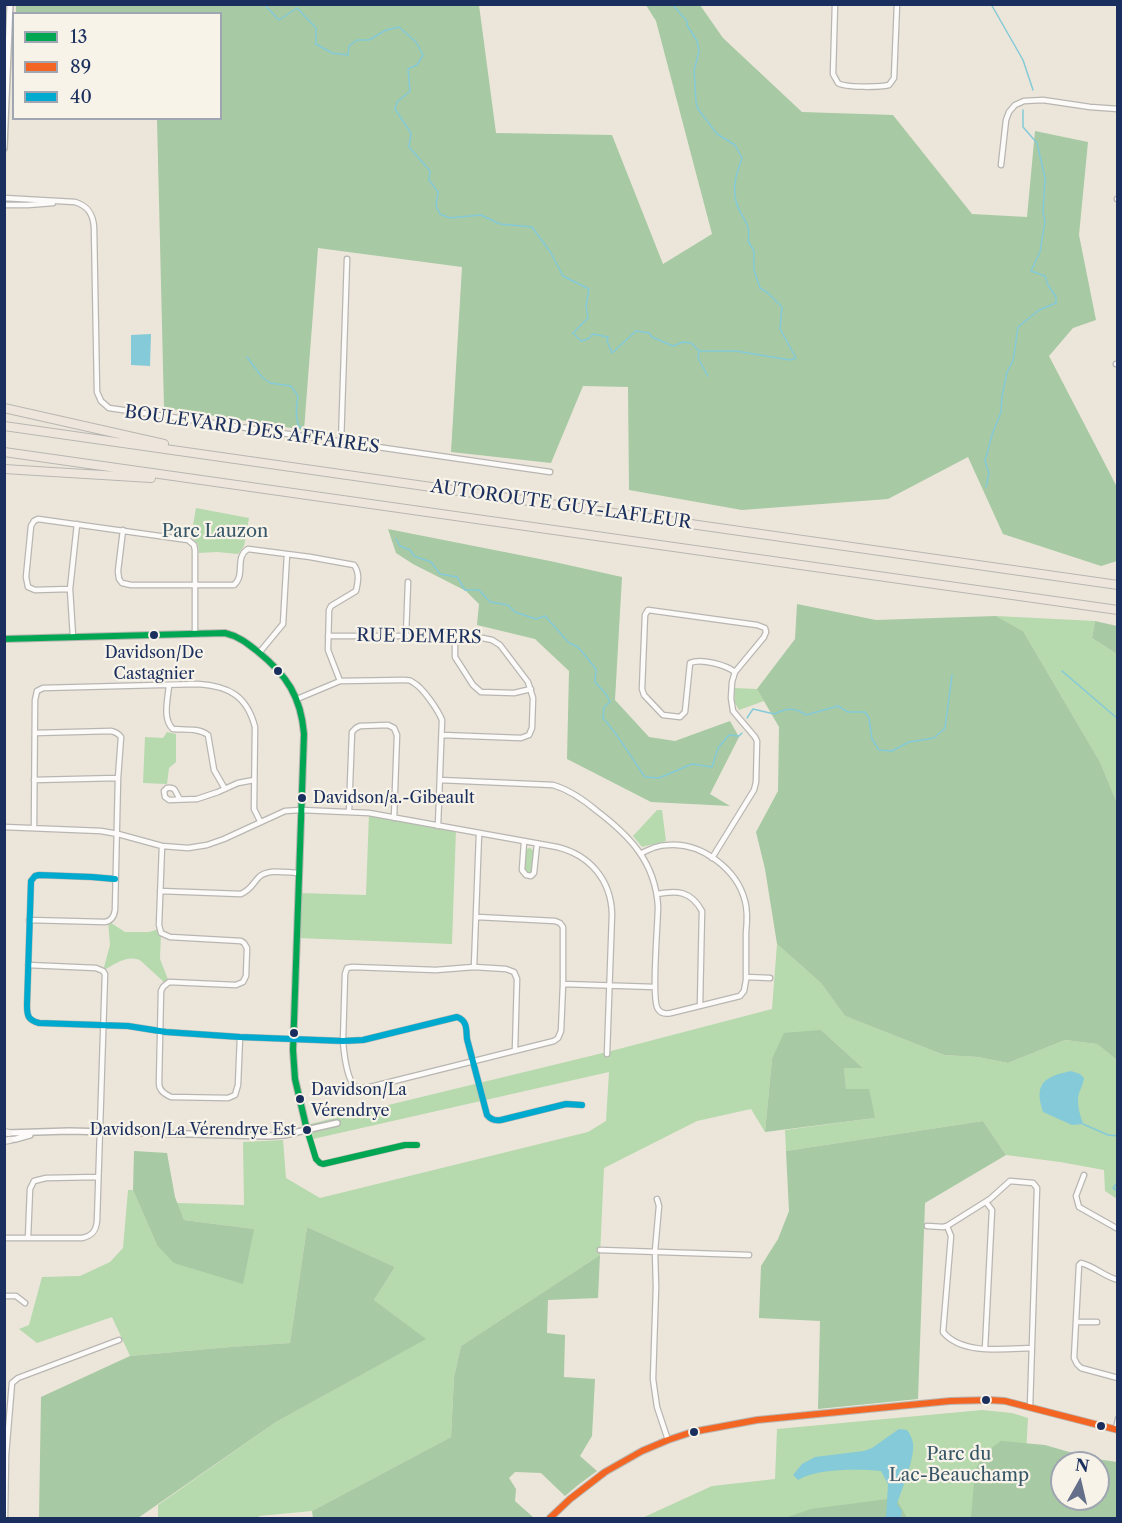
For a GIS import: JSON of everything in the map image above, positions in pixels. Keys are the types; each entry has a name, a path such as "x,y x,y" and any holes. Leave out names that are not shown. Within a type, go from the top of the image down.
{"highway":[{"path":"4,408 208,455"},
{"name":"AUTOROUTE GUY-LAFLEUR","path":"4,426 1118,585"},
{"name":"AUTOROUTE GUY-LAFLEUR","path":"4,452 1118,610"},
{"path":"5,470 194,479"}],"street":[{"path":"4,148 10,4"},
{"path":"835,4 833,74 837,82 884,87 889,85 894,78 897,4"},
{"path":"1001,165 1006,120 1015,105 1024,101 1043,100 1118,109"},
{"name":"BOULEVARD DES AFFAIRES","path":"4,198 78,203 91,213 96,389 103,405 113,410 550,472"},
{"path":"4,205 68,202"},
{"path":"340,442 347,259"},
{"path":"70,590 35,590 28,587 26,583 31,526 38,519 188,540 195,546 195,633"},
{"path":"73,637 70,590 77,524"},
{"path":"123,530 119,579 122,583 134,585 230,586 236,584 240,577 240,558 248,549 354,565 358,570 356,591 329,610 327,646 340,681"},
{"path":"259,653 283,624 287,554"},
{"path":"406,635 408,582"},
{"path":"712,858 754,790 756,782 757,741 733,711 731,698 735,672 764,637 765,628 648,610 645,615 642,689 644,695 663,716 680,717 685,712 690,663 695,661 708,663 729,668 735,672"},
{"path":"4,639 218,632 241,639 280,672 297,699 304,734 293,1040 295,1078 307,1130 316,1159 323,1164 405,1144 417,1145"},
{"path":"442,735 521,738 527,737 532,728 531,689 514,693 481,692 473,685 455,657 455,635"},
{"name":"RUE DEMERS","path":"328,636 455,635 483,637 500,645 531,689"},
{"path":"297,699 340,681 404,680 419,686 442,720 438,826"},
{"path":"169,685 166,715 168,724 173,729 196,730 208,735 214,770 225,789"},
{"path":"34,828 37,691 40,689 169,685 210,685 227,689 241,699 255,727 254,809 260,821"},
{"path":"349,812 354,730 357,726 362,725 388,725 394,728 397,735 394,818"},
{"path":"29,920 111,920 114,914 118,834 121,737 116,732 35,733"},
{"path":"34,780 118,778"},
{"path":"180,800 197,799 238,783 254,780"},
{"path":"440,780 547,785 558,787 577,796 615,824 631,840 642,853 649,870 657,894 658,913 656,1008 662,1013 670,1013 740,996 744,991 746,977 747,910 742,890 734,876 712,858 695,849 675,844 642,853"},
{"path":"4,826 92,830 118,834 162,846 188,848 207,845 231,836 285,811 349,812 369,813 537,844 577,854 594,868 606,885 612,906 607,1054"},
{"path":"474,967 479,834"},
{"path":"524,842 522,870 528,876 535,870 537,844"},
{"path":"162,846 159,925 161,933 170,937 237,940 244,943 247,951 245,979 240,984 169,982 166,984 161,992 159,1087 171,1097 228,1098 235,1095 238,1084 240,1037"},
{"path":"160,891 241,894 249,890 259,878 267,873 299,873"},
{"path":"115,879 39,875 31,881 27,1013 30,1020 39,1023 128,1026 160,1031 240,1037 343,1041 363,1040 457,1017 463,1020 466,1026 467,1039 487,1116 493,1120 501,1120 566,1104 582,1105"},
{"path":"657,894 672,891 683,893 694,900 702,911 700,1005"},
{"path":"477,917 555,921 564,927 560,1037 554,1041 366,1088 355,1087 351,1082 343,1050 345,974 350,967 436,970 474,967 512,971 516,974 517,979 515,1050"},
{"path":"4,1238 82,1238 93,1233 96,1226 104,1026 105,981 103,970 28,965"},
{"path":"746,977 770,978"},
{"path":"563,984 655,987"},
{"path":"6,1136 38,1132 268,1136 284,1135 337,1123"},
{"path":"1084,1175 1076,1196 1079,1207 1118,1229"},
{"path":"28,1238 30,1189 34,1181 46,1178 98,1177"},
{"path":"927,1227 947,1226 987,1202 1010,1181 1034,1183 1037,1188 1030,1407"},
{"path":"657,1199 659,1206 655,1251 653,1379 657,1407 668,1440"},
{"path":"985,1349 992,1210 987,1202"},
{"path":"947,1226 951,1236 943,1332 946,1336 968,1347 1031,1348"},
{"path":"600,1250 749,1255"},
{"path":"1118,1281 1086,1264 1079,1265 1074,1358 1081,1368 1118,1378"},
{"path":"4,1296 16,1296 25,1303"},
{"path":"1077,1322 1097,1322"},
{"path":"5,1518 6,1455 12,1383 18,1378 119,1340"},
{"path":"550,1518 605,1472 642,1451 707,1428 757,1420 950,1401 990,1400 1030,1407 1117,1429 1118,1419"}],"green space":[{"path":"16,5 479,5 496,133 612,135 663,264 712,234 656,21 646,5 700,5 723,38 802,112 893,115 972,214 1027,217 1035,131 1088,142 1079,235 1096,320 1073,328 1049,356 1117,487 1117,561 1101,566 1003,534 968,457 888,499 742,510 629,490 628,387 583,386 551,463 451,452 462,267 318,248 304,430 164,408 157,120 222,120 222,12 16,12"},
{"name":"Parc Lauzon","path":"196,508 249,518 244,546 238,554 199,553 198,544 191,537"},
{"path":"388,529 622,577 615,700 649,737 675,741 730,721 739,737 710,794 730,806 651,802 567,759 569,671 535,639 477,625 479,604 466,591 396,553"},
{"path":"797,604 876,620 996,616 1023,631 1100,762 1117,803 1117,1060 1097,1044 1065,1040 1008,1063 978,1057 944,1055 845,1016 821,983 777,944 765,869 756,832 778,791 779,727 757,689 795,639"},
{"path":"996,616 1095,621 1092,638 1117,654 1117,803 1100,762 1023,631"},
{"path":"1095,621 1117,626 1117,654 1092,638"},
{"path":"734,688 757,689 764,701 739,710 735,703"},
{"path":"167,732 176,734 176,762 169,768 167,784 143,783 145,737 163,738"},
{"path":"657,810 662,810 666,841 642,847 633,836"},
{"path":"369,813 456,829 452,944 297,938 298,893 366,895"},
{"path":"529,848 534,853 532,871 529,873 524,869 526,849"},
{"path":"108,921 125,932 149,932 159,929 161,933 160,959 169,982 166,984 136,959 122,961 103,971 110,945"},
{"path":"777,944 821,983 845,1016 944,1055 978,1057 1008,1063 1065,1040 1097,1044 1117,1060 1117,1199 1105,1191 1104,1170 1006,1155 983,1121 786,1151 785,1130 875,1118 846,1090 844,1068 862,1067 821,1030 772,1059 765,1132 751,1109 697,1121 604,1168 600,1255 461,1346 454,1377 451,1437 312,1511 259,1516 259,1518 158,1518 158,1505 276,1422 425,1339 374,1300 395,1267 307,1227 290,1343 130,1356 112,1317 37,1343 19,1329 29,1325 42,1277 80,1276 110,1262 123,1248 128,1190 133,1190 157,1245 254,1229 184,1220 177,1203 244,1205 243,1142 283,1140 286,1178 320,1198 588,1132 606,1121 609,1072 313,1139 310,1124 611,1051 772,1009"},
{"path":"821,1030 863,1068 844,1068 846,1089 869,1089 875,1118 765,1132 772,1059 784,1033"},
{"path":"983,1121 1006,1155 925,1203 918,1399 818,1409 820,1321 759,1318 761,1266 778,1239 789,1211 786,1151"},
{"path":"134,1151 167,1153 175,1197 184,1220 254,1229 243,1284 174,1263 157,1245 133,1190"},
{"path":"307,1227 395,1267 374,1300 426,1339 276,1422 138,1518 39,1518 41,1397 130,1356 290,1343"},
{"path":"600,1255 598,1298 548,1300 547,1333 565,1335 564,1377 595,1379 592,1436 580,1456 597,1471 565,1496 541,1473 515,1472 509,1478 516,1489 515,1501 534,1518 313,1518 312,1511 451,1437 454,1377 461,1346"},
{"name":"Parc du Lac-Beauchamp","path":"982,1410 1012,1413 1028,1418 1025,1473 1050,1491 1050,1511 1110,1511 1117,1518 642,1518 712,1486 775,1479 777,1429"},
{"path":"1001,1441 1045,1445 1066,1451 1050,1451 1050,1511 1110,1511 1110,1461 1117,1462 1117,1518 971,1518 975,1470 986,1452"},
{"path":"896,1498 907,1518 785,1518 811,1509"}],"water":[{"path":"151,334 150,366 131,365 131,335"},
{"path":"1071,1071 1084,1078 1078,1101 1083,1124 1072,1125 1043,1112 1040,1102 1041,1088 1047,1079"},
{"path":"899,1429 907,1430 913,1443 910,1465 897,1504 902,1511 901,1518 886,1518 888,1484 881,1471 827,1471 798,1480 793,1475 802,1464 815,1457 864,1451"}],"waterway":[{"path":"264,4 279,20 297,8 316,28 316,44 332,53 348,55 349,46 357,40 369,40 386,30 399,27 416,42 423,55 417,65 408,69 410,91 397,102 395,109 411,133 409,147 430,171 429,180 438,192 436,206 440,214 450,218 481,215 500,224 532,227 551,253 563,276 589,289 586,306 588,318 573,333 581,341 593,334 608,337 607,341 612,353 636,331 649,333 652,337 673,346 683,342 691,343 699,351 698,358 708,376"},
{"path":"672,4 687,21 697,41 699,51 694,71 698,109 717,134 735,145 742,158 736,179 735,195 747,224 748,241 754,251 754,270 760,288 782,307 780,329 796,358 790,360 736,351 700,351"},
{"path":"991,4 1023,60 1033,90"},
{"path":"986,487 989,473 985,461 1001,412 1002,396 1007,372 1013,361 1018,327 1039,310 1056,303 1056,297 1045,276 1031,271 1040,252 1045,221 1043,212 1045,178 1037,143 1023,127 1023,110"},
{"path":"247,357 262,377 270,383 291,386 298,396 297,419 299,427 303,428"},
{"path":"396,539 400,546 410,550 414,556 431,562 440,574 457,577 465,590 479,590 490,602 508,605 515,612 536,619 545,616 569,643 578,647 596,669 595,682 610,702 604,707 603,718 645,777 659,778 692,764 712,767 718,748 729,735 739,736 742,733"},
{"path":"1062,671 1118,719"},
{"path":"747,718 753,709 774,714 783,710 794,710 806,715 838,706 848,712 865,712 869,718 872,739 879,750 892,751 909,742 934,738 945,728 952,675"},
{"path":"1083,1124 1108,1135 1118,1136"},
{"path":"1118,1182 1113,1188 1118,1191"}],"transit line":[{"name":"13","path":"4,639 225,633 250,645 277,669 296,698 304,734 293,1050 295,1079 306,1126 316,1159 323,1164 405,1145 417,1145"},
{"name":"40","path":"115,879 39,875 31,881 27,1005 30,1019 39,1023 128,1026 166,1032 343,1041 363,1040 457,1017 466,1026 467,1039 487,1115 490,1118 501,1120 566,1104 582,1105"},
{"name":"89","path":"550,1518 605,1472 642,1451 692,1432 757,1420 950,1401 990,1400 1005,1401 1118,1430"}],"place":[{"name":"Davidson/De Castagnier","path":"154,635"},
{"name":"Davidson/a.-Gibeault","path":"302,798"},
{"name":"Davidson/La Vérendrye","path":"300,1099"},
{"name":"Davidson/La Vérendrye Est","path":"307,1130"}]}
